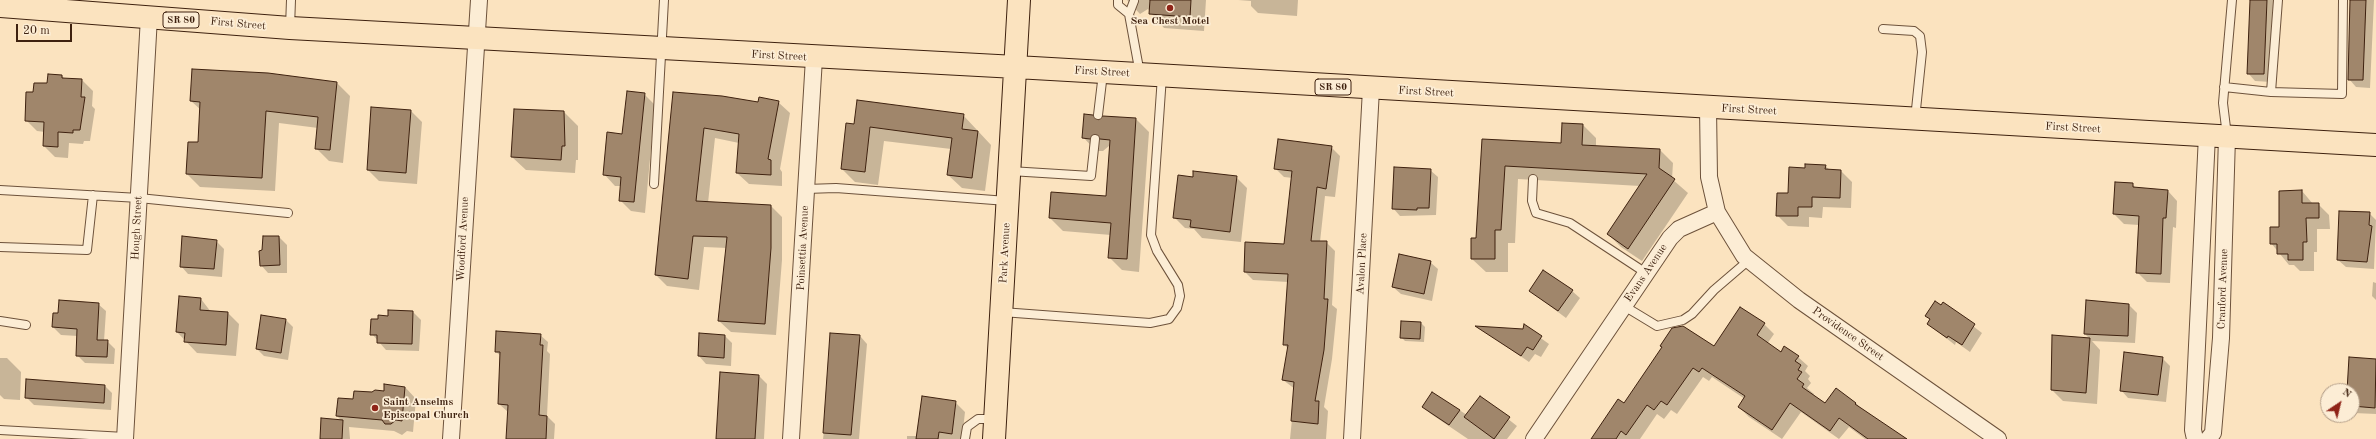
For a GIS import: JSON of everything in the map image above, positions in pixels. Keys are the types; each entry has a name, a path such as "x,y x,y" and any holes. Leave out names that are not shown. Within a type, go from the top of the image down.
{"main road":[{"name":"Park Avenue","path":"994,429 1019,0"},
{"name":"First Street","path":"0,6 290,28 814,58 1016,67 1371,89 2376,145"}],"street":[{"path":"475,38 479,0"},
{"name":"Hough Street","path":"125,438 149,17"},
{"name":"Woodford Avenue","path":"451,439 475,38"},
{"name":"Poinsettia Avenue","path":"791,439 814,58"},
{"name":"Avalon Place","path":"1352,439 1371,89"},
{"path":"1708,108 1709,177 1717,212"},
{"name":"Cranford Avenue","path":"2195,439 2193,430 2217,136"},
{"name":"Cranford Avenue","path":"2208,439 2214,433 2221,338 2217,136"},
{"name":"Providence Street","path":"1717,212 1730,236 1749,260 1799,300 1998,439"},
{"name":"Evans Avenue","path":"1534,439 1670,238 1679,229 1717,212"}],"lane":[{"path":"290,28 291,0"},
{"path":"654,184 660,49 664,0"},
{"path":"1118,0 1118,5 1129,14"},
{"path":"2217,136 2223,103 2232,0"},
{"path":"2271,92 2278,0"},
{"path":"2224,87 2271,92 2342,94 2343,0"},
{"path":"1134,1 1129,14 1140,75"},
{"path":"1883,29 1914,31 1920,36 1922,52 1915,120"},
{"path":"1098,115 1103,72"},
{"path":"1001,312 1150,323 1169,319 1177,308 1180,296 1178,284 1157,251 1151,235 1162,76"},
{"path":"1009,171 1091,176 1095,139"},
{"path":"1533,179 1532,202 1536,213 1570,223 1646,273"},
{"path":"806,189 836,188 1008,201"},
{"path":"0,190 139,198 288,213"},
{"path":"0,246 87,250 93,195"},
{"path":"1624,306 1657,326 1683,320 1692,314 1714,290 1749,260"},
{"path":"0,321 26,326"},
{"path":"966,439 967,427 978,419 994,429"},
{"path":"0,430 125,438"}],"building":[{"name":"Sea Chest Motel","path":"1150,0 1191,0 1190,17 1149,14"},
{"path":"2250,0 2267,0 2264,74 2247,74"},
{"path":"2350,0 2366,0 2363,80 2348,80"},
{"path":"192,69 268,73 337,82 330,150 315,149 318,117 266,111 262,178 186,174 188,142 198,142 200,102 190,101"},
{"path":"48,74 62,75 62,78 82,79 81,97 85,97 80,130 73,130 73,133 58,132 58,147 43,146 44,122 25,121 26,92 33,92 34,83 47,83"},
{"path":"627,91 645,93 634,202 619,201 621,177 603,175 607,132 622,134"},
{"path":"673,92 722,96 758,102 759,97 779,101 768,159 771,160 771,175 736,173 739,134 704,128 696,201 771,205 771,248 765,324 718,321 727,237 693,236 688,279 655,275"},
{"path":"857,100 964,114 962,129 978,131 972,178 947,175 952,138 870,127 865,172 841,169 846,123 854,124"},
{"path":"371,107 411,110 406,173 367,170"},
{"path":"514,109 564,111 565,146 562,146 561,160 511,157"},
{"path":"1084,114 1093,115 1098,120 1103,116 1136,118 1127,259 1108,258 1111,223 1049,218 1051,192 1106,196 1110,140 1100,139 1095,134 1090,139 1082,138"},
{"path":"1562,123 1583,124 1582,145 1660,149 1659,168 1675,179 1628,249 1607,234 1647,174 1505,166 1501,230 1495,230 1495,259 1471,259 1471,238 1476,238 1482,139 1561,143"},
{"path":"1278,139 1332,146 1326,189 1317,187 1311,241 1327,241 1324,299 1328,299 1324,350 1315,401 1319,401 1318,424 1291,421 1294,382 1282,380 1288,345 1283,345 1288,274 1244,272 1245,242 1284,244 1292,171 1274,169"},
{"path":"1805,164 1826,165 1825,169 1841,170 1840,198 1812,197 1812,207 1798,207 1798,216 1776,216 1777,193 1788,193 1789,167 1805,168"},
{"path":"1394,167 1431,169 1429,208 1417,208 1417,210 1392,209"},
{"path":"1193,171 1237,176 1230,232 1190,227 1191,220 1173,218 1178,175 1193,177"},
{"path":"2115,182 2133,183 2133,187 2168,190 2166,218 2163,218 2161,274 2136,273 2139,216 2113,214"},
{"path":"2302,190 2302,203 2319,203 2319,218 2306,218 2307,242 2303,242 2303,260 2288,260 2288,254 2277,254 2277,244 2270,244 2270,227 2279,227 2279,191"},
{"path":"2339,211 2370,212 2369,225 2372,226 2367,262 2337,260"},
{"path":"182,236 217,240 214,269 180,267"},
{"path":"263,236 279,236 280,265 260,266 259,251 262,250"},
{"path":"1399,254 1431,261 1424,294 1392,287"},
{"path":"1543,270 1573,290 1558,311 1529,291"},
{"path":"179,296 201,298 200,310 228,312 226,345 184,342 185,333 176,332"},
{"path":"59,300 99,303 97,340 108,340 107,357 76,356 77,329 52,327 53,313 58,313"},
{"path":"2086,300 2129,304 2128,336 2084,334"},
{"path":"1935,301 1941,305 1943,302 1975,324 1962,345 1948,336 1947,338 1927,324 1930,319 1925,316"},
{"path":"1740,307 1765,323 1757,335 1781,352 1784,346 1799,356 1795,361 1801,365 1798,370 1802,372 1797,379 1804,384 1802,387 1825,403 1836,388 1856,403 1855,404 1907,439 1868,439 1839,418 1830,431 1790,403 1772,430 1738,407 1745,396 1702,368 1699,372 1693,368 1667,405 1661,401 1654,410 1647,405 1626,435 1621,431 1616,439 1591,439 1618,399 1624,403 1662,347 1660,346 1672,328 1683,326 1714,346"},
{"path":"388,310 413,311 412,344 377,343 377,335 370,335 371,319 378,319 378,315 388,316"},
{"path":"261,315 286,319 281,353 256,349"},
{"path":"1401,321 1421,322 1420,339 1400,338"},
{"path":"1524,324 1542,336 1533,350 1527,347 1521,356 1475,326 1523,329"},
{"path":"496,331 541,334 540,345 543,345 539,415 547,416 546,439 506,439 508,405 498,404 500,352 495,352"},
{"path":"699,333 725,335 724,358 698,356"},
{"path":"830,333 860,335 851,435 823,433"},
{"path":"2052,335 2090,338 2086,393 2051,390"},
{"path":"2124,352 2163,357 2158,395 2120,391"},
{"path":"2349,357 2376,359 2375,408 2360,407 2360,383 2347,383"},
{"path":"720,372 759,375 755,439 716,439"},
{"path":"26,379 105,385 104,403 25,398"},
{"path":"384,384 405,387 402,421 396,420 391,424 385,424 382,420 336,416 338,398 353,399 354,391 384,391"},
{"path":"1432,392 1460,410 1449,425 1422,407"},
{"path":"922,396 956,401 952,434 939,432 938,439 916,439"},
{"path":"1480,396 1510,417 1494,439 1464,417"},
{"path":"321,418 343,420 342,439 320,439"}],"place":[{"name":"Sea Chest Motel","path":"1170,8"},
{"name":"Saint Anselms Episcopal Church","path":"375,408"}]}
